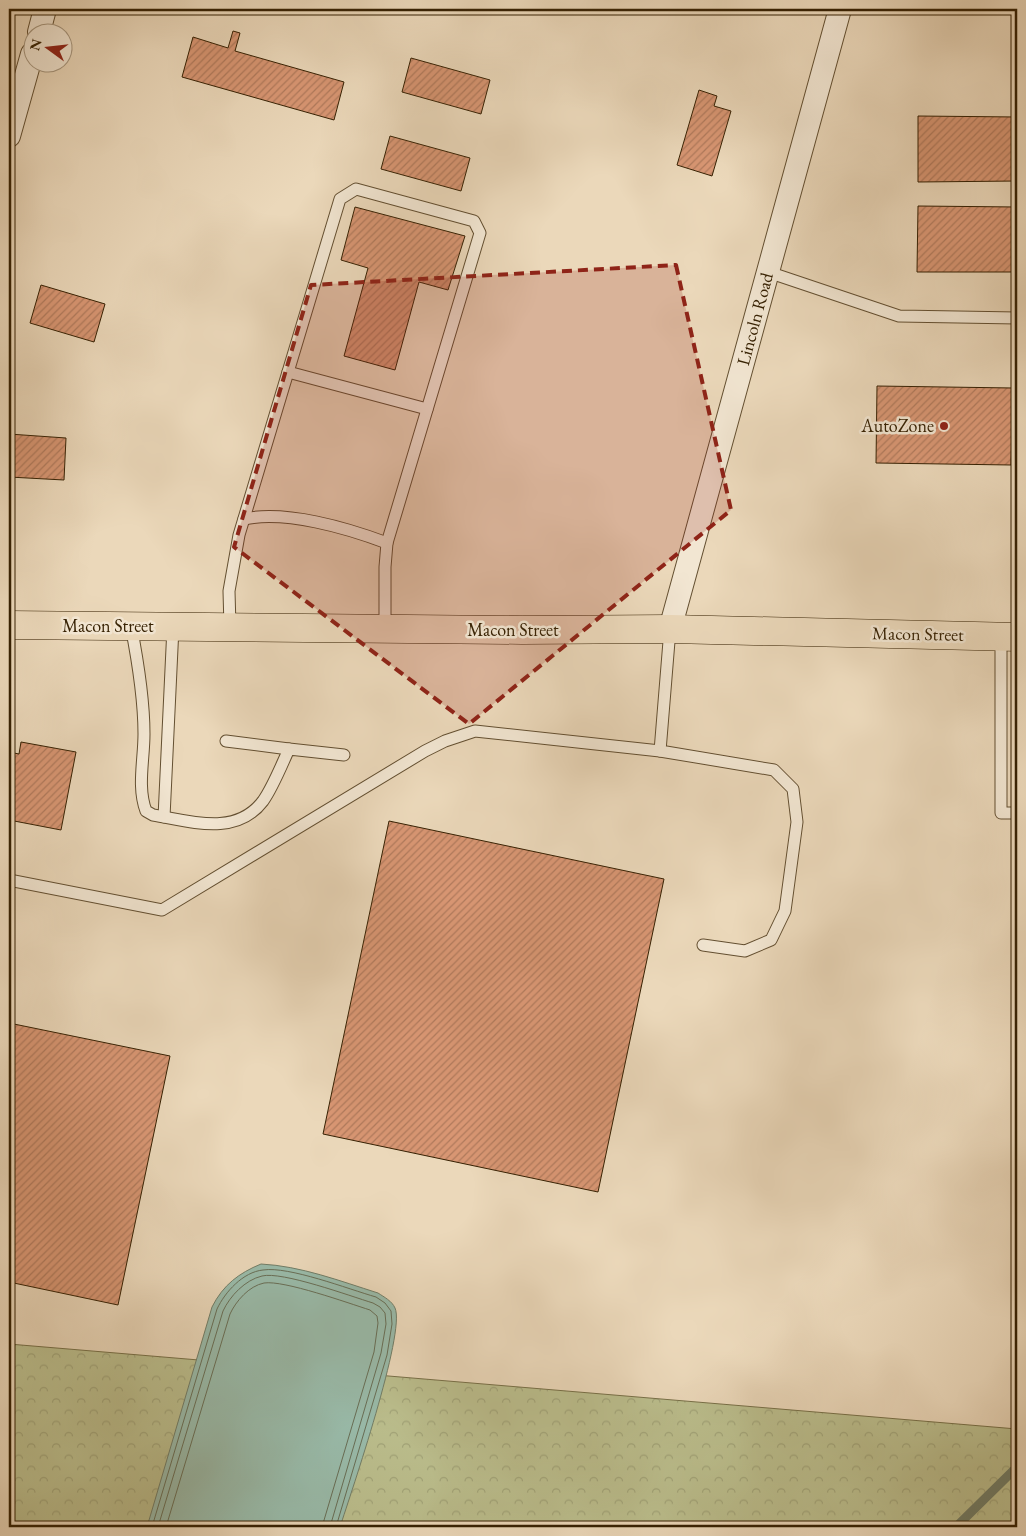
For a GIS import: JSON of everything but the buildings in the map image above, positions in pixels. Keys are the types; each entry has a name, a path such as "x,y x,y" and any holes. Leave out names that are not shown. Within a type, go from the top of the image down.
{"main road":[{"name":"Macon Street","path":"9,625 522,630 670,629 1009,636"}],"street":[{"path":"42,22 46,9"},
{"name":"Lincoln Road","path":"670,629 840,9"},
{"path":"9,136 27,72"}],"lane":[{"path":"230,627 229,591 239,535 340,199 356,189 474,221 480,233 387,543 384,567 385,629"},
{"path":"768,272 899,316 1017,318"},
{"path":"288,372 428,408"},
{"path":"244,519 261,515 286,516 358,532 387,543"},
{"path":"132,626 138,660 144,734 141,792 146,811 153,815 164,817 229,824 248,814 263,801 289,749"},
{"path":"164,817 173,627"},
{"path":"660,751 670,629"},
{"path":"1009,636 1001,813 1017,814"},
{"path":"9,880 162,910 425,751 445,741 475,731 660,751 774,770 793,789 797,822 785,910 771,940 746,951 703,945"},
{"path":"226,741 344,755"}],"highlighted area":[{"path":"676,265 731,510 469,724 234,547 311,285"}],"green space":[{"path":"9,1344 1017,1429 1017,1527 9,1527"}],"water":[{"path":"261,1264 306,1271 378,1293 390,1301 395,1308 396,1323 393,1348 376,1414 340,1527 147,1527 212,1307 221,1292 232,1281 246,1271"}],"waterway":[{"path":"956,1527 1017,1467"}],"place":[{"name":"AutoZone","path":"944,426"}]}
